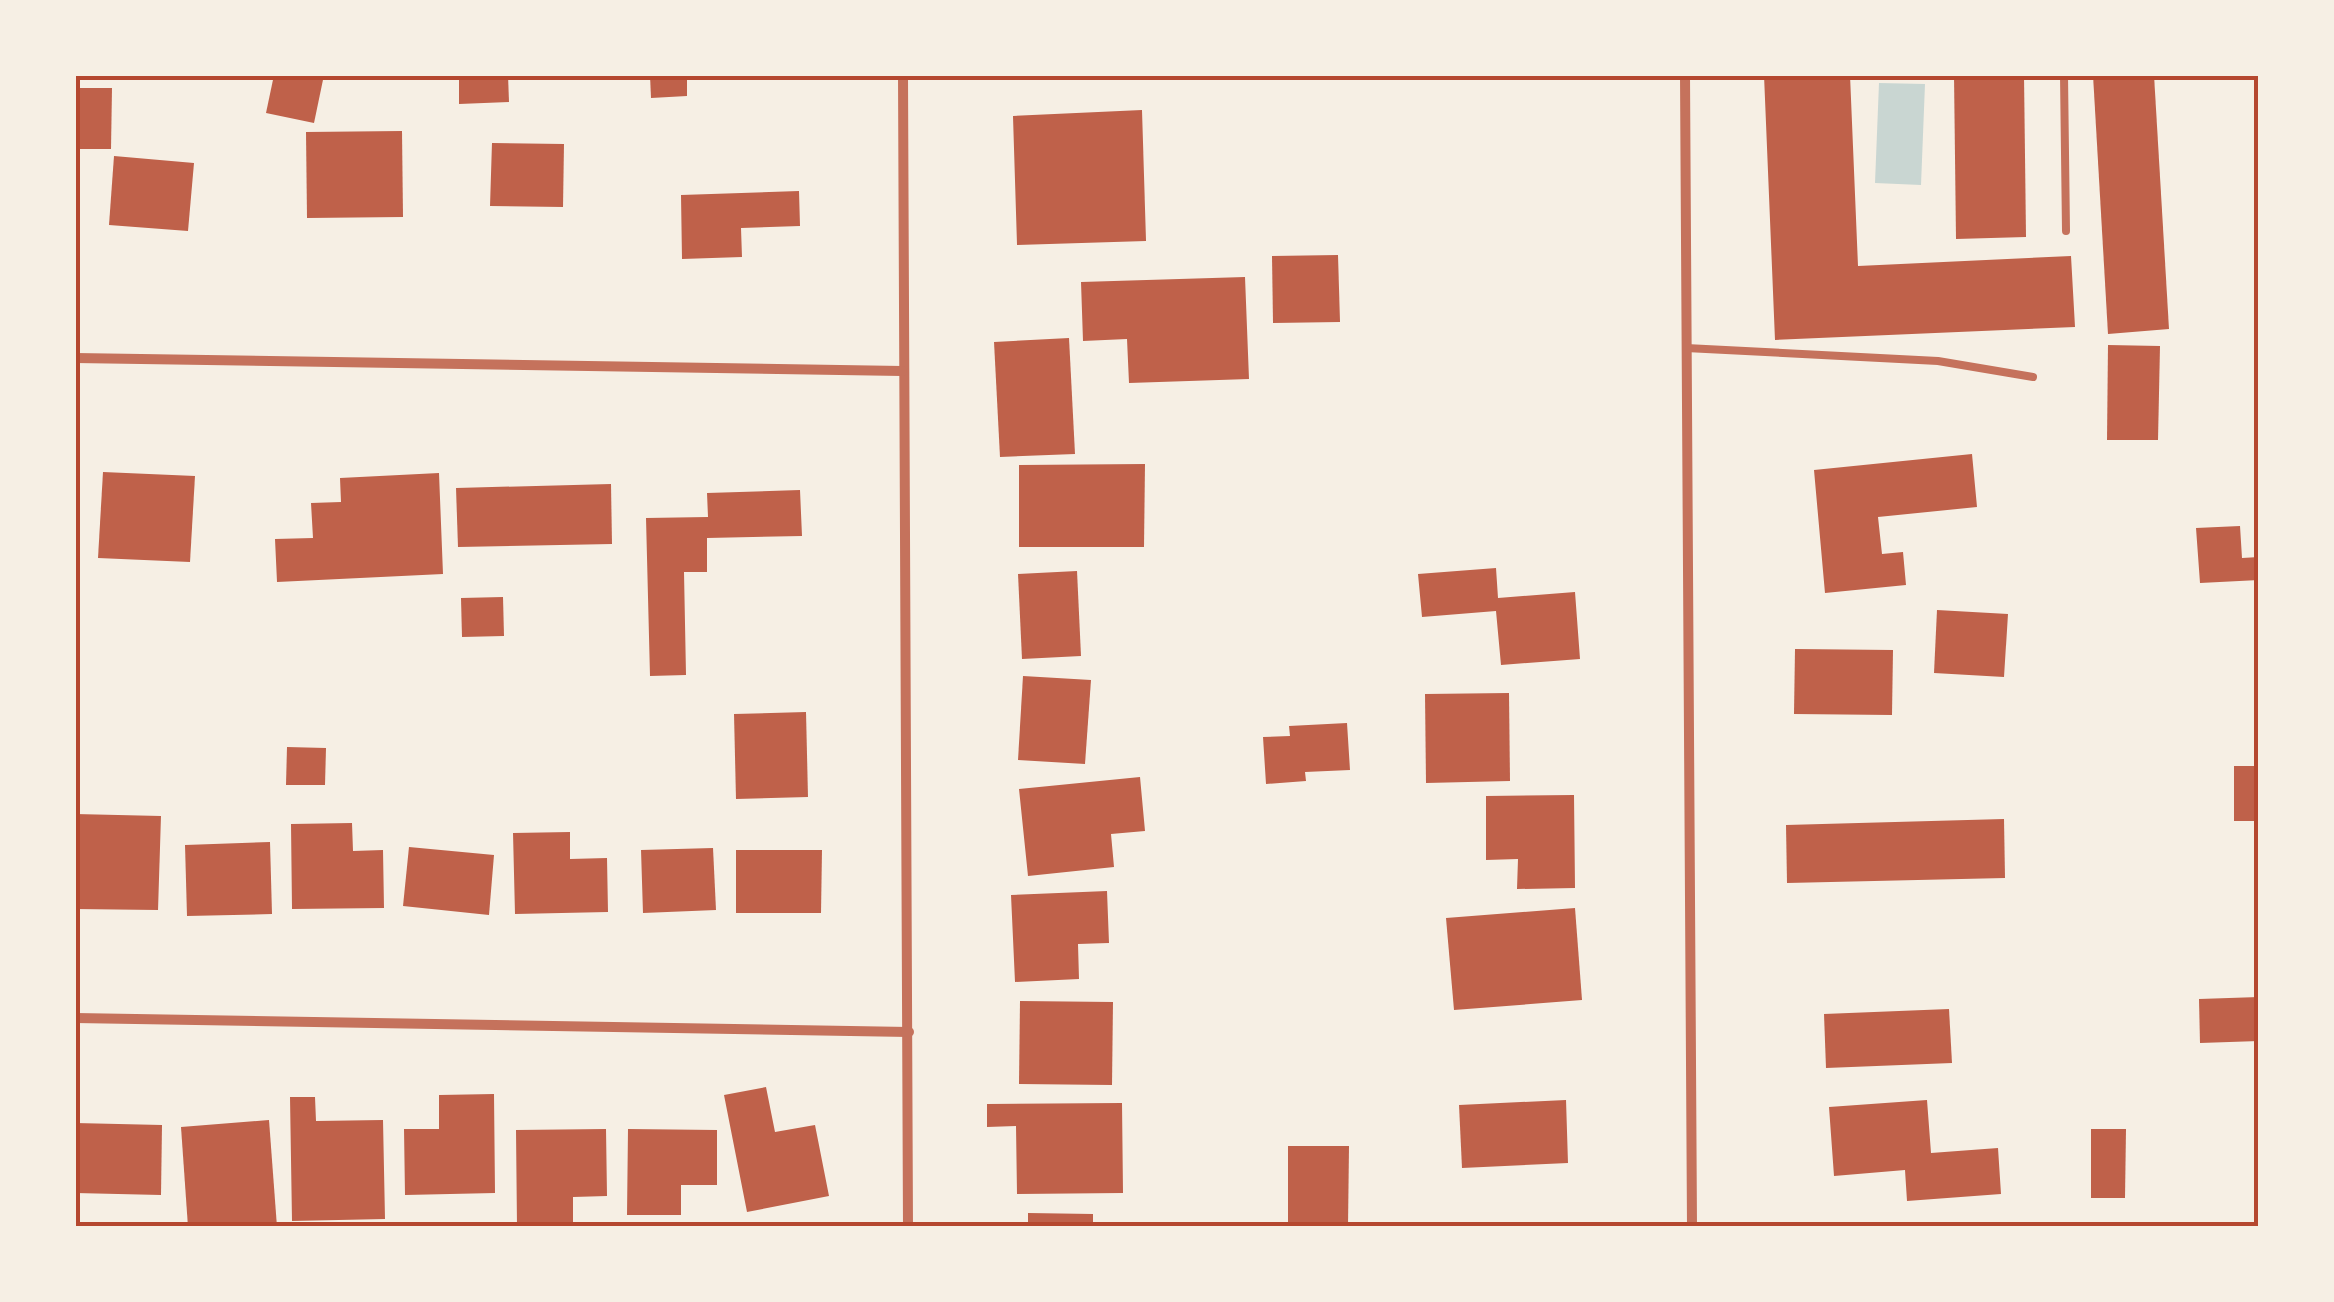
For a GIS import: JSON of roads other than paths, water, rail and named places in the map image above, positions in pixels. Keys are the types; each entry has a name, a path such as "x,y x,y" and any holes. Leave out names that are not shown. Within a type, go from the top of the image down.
{"street":[{"path":"903,75 908,1227"},
{"path":"1685,75 1692,1227"},
{"path":"75,358 902,371"},
{"path":"75,1018 909,1032"}],"lane":[{"path":"2064,75 2066,231"},
{"path":"1686,348 1938,361 2033,378"}]}
